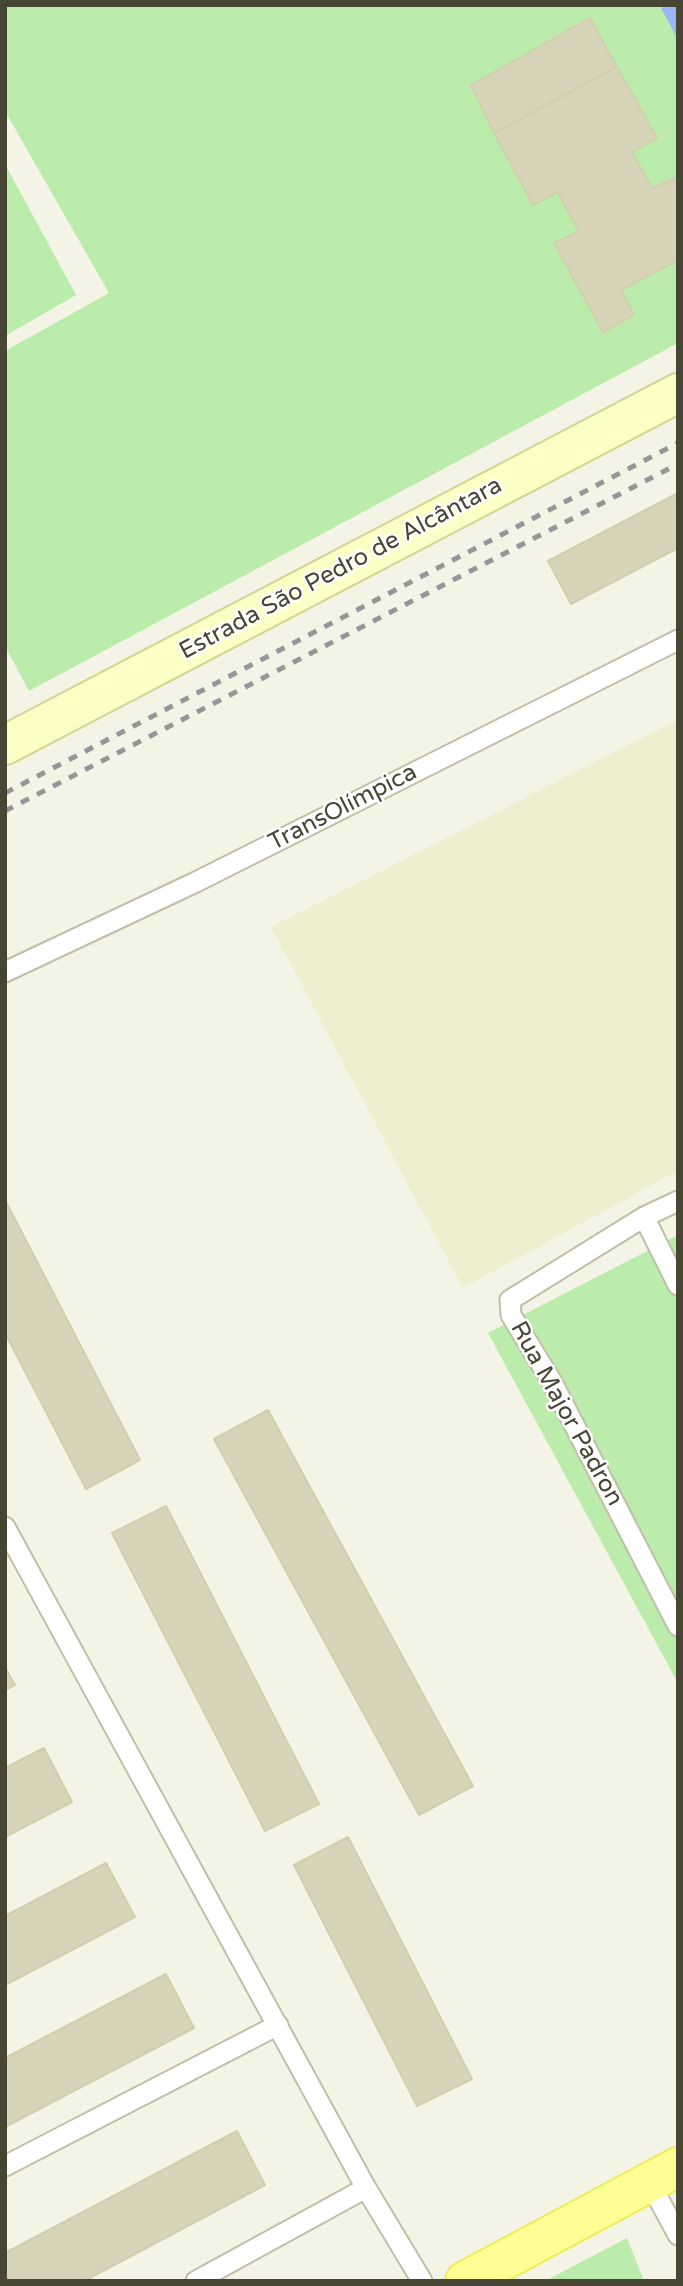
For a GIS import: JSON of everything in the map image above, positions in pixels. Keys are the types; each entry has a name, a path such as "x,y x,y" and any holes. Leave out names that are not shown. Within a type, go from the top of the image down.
{"main road":[{"path":"465,2281 664,2175"}],"street":[{"name":"Estrada São Pedro de Alcântara","path":"5,744 678,393"}],"lane":[{"name":"TransOlímpica","path":"5,972 196,882 678,640"},
{"name":"Rua Major Padron","path":"678,1201 644,1217 510,1300 511,1315 552,1382 678,1626"},
{"path":"644,1217 678,1285"},
{"path":"5,1527 366,2188 422,2281"},
{"path":"5,2166 278,2025"},
{"path":"664,2175 678,2235"},
{"path":"196,2281 366,2188"}],"shaded area":[{"path":"678,720 678,1171 463,1288 271,927"}],"green space":[{"path":"5,5 678,5 678,343 29,691 5,646 5,351 109,293 5,111"},
{"path":"5,164 76,295 5,336"},
{"path":"678,1235 678,1683 488,1333"},
{"path":"627,2238 644,2281 545,2281"}],"water":[{"path":"678,5 676,36 661,8"}],"building":[{"path":"590,18 617,67 494,133 471,85"},
{"path":"617,67 657,138 632,152 652,188 678,177 678,260 621,290 634,315 603,332 554,243 579,232 558,192 533,205 494,133"},
{"path":"678,493 678,548 571,604 548,561"},
{"path":"5,1200 140,1460 86,1489 5,1333"},
{"path":"268,1410 473,1786 419,1815 214,1439"},
{"path":"166,1506 319,1804 265,1831 112,1533"},
{"path":"5,1667 15,1685 5,1690"},
{"path":"44,1748 72,1802 5,1837 5,1768"},
{"path":"348,1837 472,2079 417,2106 294,1865"},
{"path":"106,1863 135,1917 5,1985 5,1916"},
{"path":"166,1974 194,2028 5,2127 5,2058"},
{"path":"237,2131 265,2185 84,2281 8,2281 5,2275 5,2253"}],"railway":[{"path":"5,793 678,443"},
{"path":"5,811 678,464"}]}
